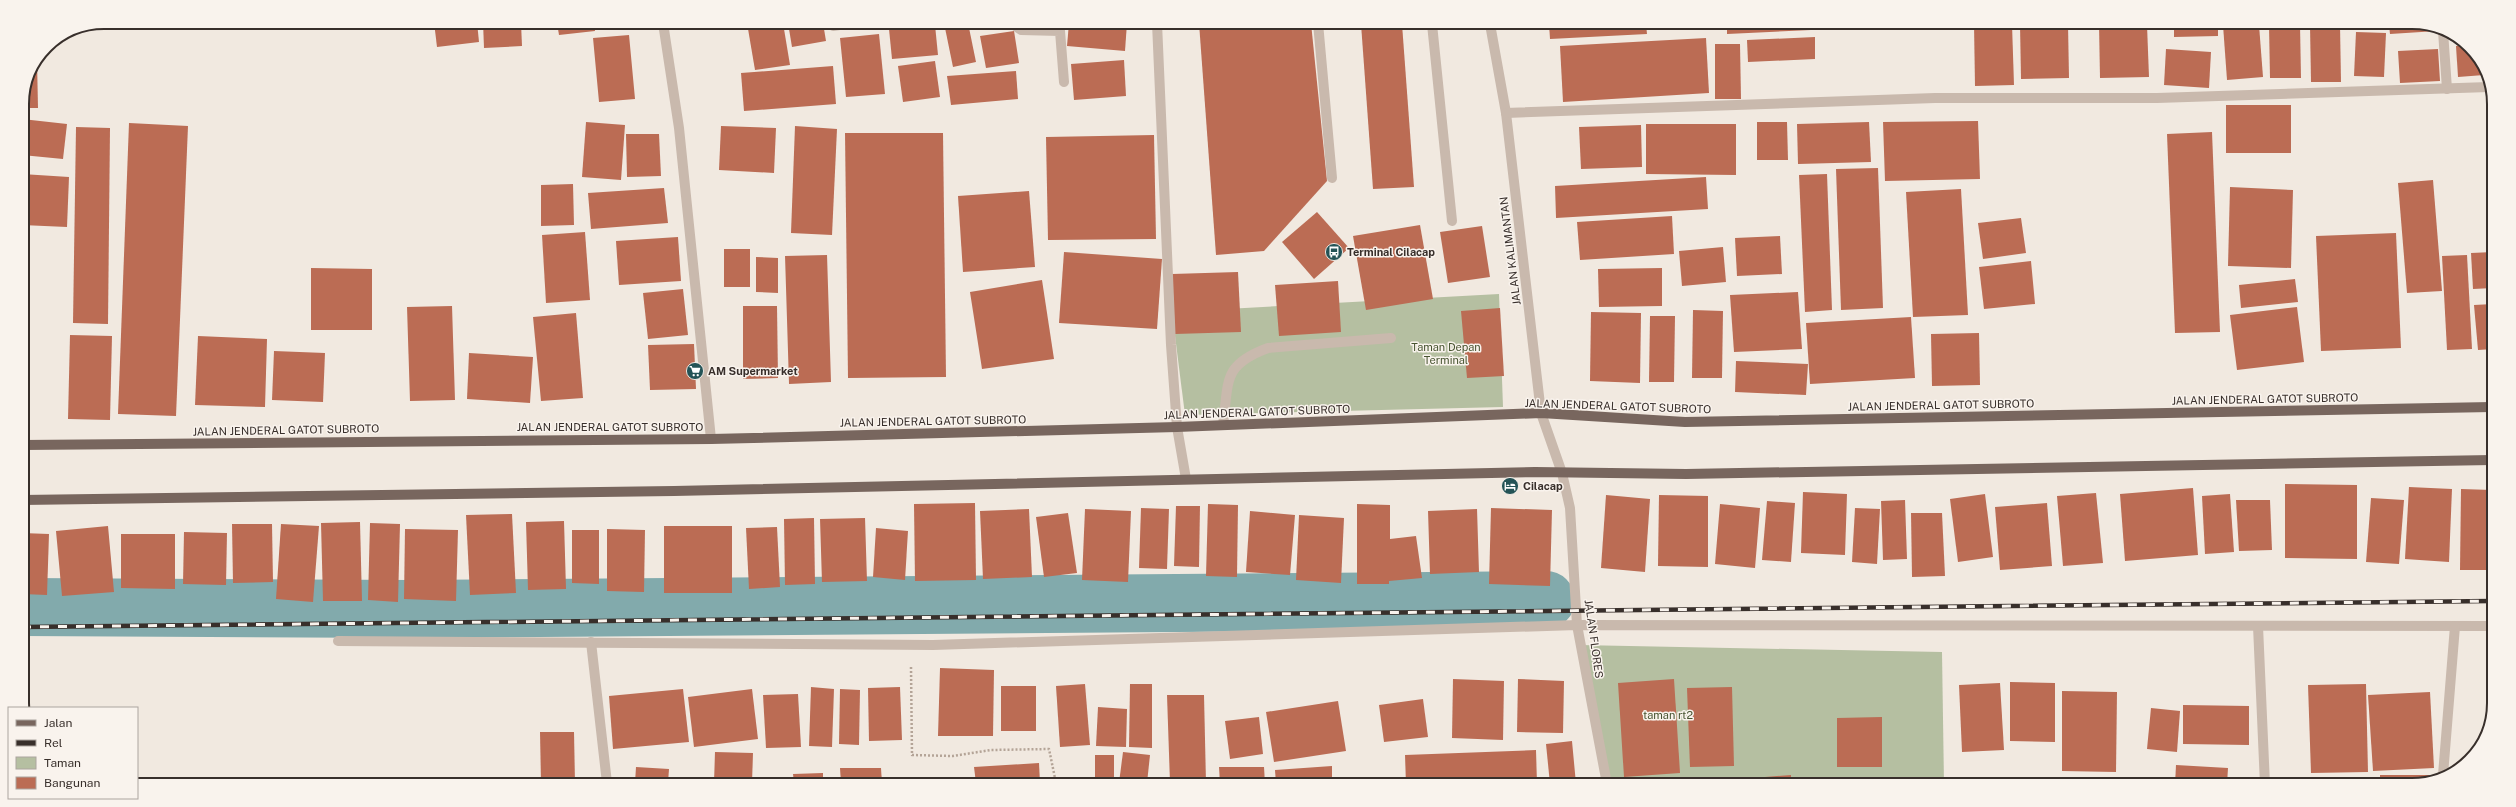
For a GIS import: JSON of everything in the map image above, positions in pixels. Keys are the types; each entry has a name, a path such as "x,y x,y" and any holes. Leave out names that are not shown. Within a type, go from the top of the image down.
{"main road":[{"name":"JALAN JENDERAL GATOT SUBROTO","path":"29,445 711,439 1177,427 1541,413 1685,422 2487,407"},
{"path":"29,500 674,491 1535,472 1562,474 1694,474 2487,460"}],"street":[{"path":"664,29 679,128 711,439"},
{"path":"1021,29 1035,29"},
{"path":"1060,29 1064,82"},
{"path":"1157,29 1171,345 1177,427 1186,480"},
{"path":"1318,29 1332,178"},
{"path":"1433,29 1452,221"},
{"name":"JALAN KALIMANTAN","path":"1491,29 1506,113 1541,413 1562,474"},
{"path":"2443,36 2447,89"},
{"path":"1506,113 1935,98 2157,98 2484,87"},
{"path":"1223,425 1229,379 1236,364 1252,354 1268,348 1391,338"},
{"name":"JALAN FLORES","path":"1562,474 1570,508 1577,625 1606,778"},
{"path":"338,641 910,644 1577,625 2487,626"},
{"path":"2258,626 2265,778"},
{"path":"2443,771 2455,626"},
{"path":"591,642 606,778"}],"path":[{"path":"910,644 912,755 953,756 992,750 1049,749 1055,778"}],"green space":[{"name":"Taman Depan Terminal","path":"1499,294 1503,407 1185,415 1172,312"},
{"name":"taman rt2","path":"1579,645 1942,652 1944,778 1604,778"}],"building":[{"path":"435,29 478,29 479,42 437,47"},
{"path":"483,29 521,29 522,46 484,48"},
{"path":"558,29 595,29 595,31 559,35"},
{"path":"748,29 784,29 790,65 755,70"},
{"path":"789,29 824,29 826,41 792,47"},
{"path":"889,29 935,29 938,55 892,59"},
{"path":"945,29 969,29 976,62 953,67"},
{"path":"1068,29 1127,29 1125,51 1067,46"},
{"path":"1199,29 1312,29 1327,181 1264,251 1216,255"},
{"path":"1361,29 1402,29 1414,187 1373,189"},
{"path":"1549,29 1646,29 1647,34 1550,39"},
{"path":"1727,29 1811,29 1811,30 1727,34"},
{"path":"1974,29 2012,29 2014,85 1975,86"},
{"path":"2020,29 2068,29 2069,78 2021,79"},
{"path":"2099,29 2147,29 2149,77 2100,78"},
{"path":"2174,29 2218,29 2218,36 2174,37"},
{"path":"2223,29 2259,29 2263,77 2227,80"},
{"path":"2269,29 2300,29 2301,78 2270,78"},
{"path":"2310,29 2340,29 2341,82 2311,82"},
{"path":"2389,29 2412,29 2429,32 2390,34"},
{"path":"1014,31 1019,63 986,68 980,36"},
{"path":"2356,32 2386,33 2384,77 2354,76"},
{"path":"879,34 885,94 846,97 840,38"},
{"path":"629,35 635,99 599,102 593,38"},
{"path":"1815,37 1815,59 1748,62 1747,40"},
{"path":"1706,38 1709,93 1563,102 1560,46"},
{"path":"1715,44 1740,44 1741,99 1715,99"},
{"path":"2456,46 2458,46 2468,55 2474,62 2481,75 2458,77"},
{"path":"2166,49 2211,52 2209,88 2164,85"},
{"path":"2438,49 2440,81 2400,83 2398,51"},
{"path":"1124,60 1126,96 1074,100 1071,64"},
{"path":"935,61 940,97 903,102 898,66"},
{"path":"833,66 836,104 744,111 741,73"},
{"path":"37,71 38,108 29,108 30,89"},
{"path":"1016,71 1018,99 951,105 947,76"},
{"path":"2226,105 2291,105 2291,153 2226,153"},
{"path":"29,120 67,124 63,159 29,156"},
{"path":"1978,121 1980,179 1885,181 1883,122"},
{"path":"586,122 625,125 621,180 582,177"},
{"path":"1757,122 1787,122 1788,160 1757,160"},
{"path":"1869,122 1871,162 1798,164 1797,124"},
{"path":"129,123 188,126 176,416 118,414"},
{"path":"1646,124 1736,124 1736,175 1646,174"},
{"path":"1641,125 1642,167 1581,169 1579,127"},
{"path":"721,126 776,128 774,173 719,170"},
{"path":"795,126 837,129 832,235 791,233"},
{"path":"76,127 110,128 108,324 73,323"},
{"path":"2212,132 2220,332 2175,333 2167,134"},
{"path":"845,133 943,133 946,377 848,378"},
{"path":"626,134 659,134 661,176 627,177"},
{"path":"1154,135 1156,239 1048,240 1046,137"},
{"path":"1878,168 1883,308 1841,310 1836,169"},
{"path":"29,174 69,177 67,227 29,225"},
{"path":"1827,174 1832,310 1805,312 1799,175"},
{"path":"1706,177 1708,209 1556,218 1555,186"},
{"path":"2433,180 2442,291 2407,293 2398,183"},
{"path":"573,184 574,225 541,226 541,185"},
{"path":"2230,187 2293,190 2291,268 2228,266"},
{"path":"664,188 668,223 591,229 588,193"},
{"path":"1961,189 1968,315 1913,317 1906,192"},
{"path":"1029,191 1035,267 963,272 958,196"},
{"path":"1317,212 1349,248 1314,279 1282,242"},
{"path":"1672,216 1674,254 1580,260 1577,222"},
{"path":"2021,218 2026,253 1983,259 1978,223"},
{"path":"1420,225 1433,299 1366,310 1353,236"},
{"path":"1482,226 1490,277 1448,283 1440,232"},
{"path":"585,232 590,300 546,303 542,235"},
{"path":"2396,233 2401,348 2321,351 2316,236"},
{"path":"1780,236 1782,274 1737,276 1735,238"},
{"path":"678,237 681,281 619,285 616,241"},
{"path":"1723,247 1726,282 1682,286 1679,251"},
{"path":"724,249 750,249 750,287 724,287"},
{"path":"1064,252 1162,259 1157,329 1059,323"},
{"path":"2487,252 2487,288 2473,289 2471,253"},
{"path":"827,255 831,382 789,384 785,256"},
{"path":"2467,255 2472,349 2447,350 2442,256"},
{"path":"756,257 778,258 778,293 756,292"},
{"path":"2031,261 2035,304 1984,309 1979,267"},
{"path":"311,268 372,269 372,330 311,330"},
{"path":"1662,268 1662,306 1599,307 1598,269"},
{"path":"1238,272 1241,332 1175,334 1172,274"},
{"path":"2295,279 2298,302 2241,308 2239,285"},
{"path":"1042,280 1054,359 982,369 970,292"},
{"path":"1338,281 1341,332 1279,336 1275,285"},
{"path":"683,289 688,335 648,339 643,293"},
{"path":"1798,292 1802,349 1734,352 1730,295"},
{"path":"2487,304 2487,349 2478,350 2474,305"},
{"path":"452,306 455,400 410,401 407,307"},
{"path":"743,306 777,306 778,378 743,379"},
{"path":"2297,307 2304,362 2237,370 2230,315"},
{"path":"1500,308 1504,376 1467,378 1461,311"},
{"path":"1693,310 1723,311 1722,378 1692,378"},
{"path":"1591,312 1641,313 1640,383 1590,381"},
{"path":"576,313 583,398 541,401 533,317"},
{"path":"1650,316 1675,316 1674,382 1649,382"},
{"path":"1911,317 1915,378 1810,384 1806,323"},
{"path":"1979,333 1980,385 1932,386 1931,334"},
{"path":"70,335 112,336 110,420 68,419"},
{"path":"198,336 267,339 265,407 195,405"},
{"path":"694,344 696,389 650,390 648,345"},
{"path":"274,351 325,353 323,402 272,400"},
{"path":"469,353 533,357 530,403 467,399"},
{"path":"1736,361 1808,364 1806,395 1735,392"},
{"path":"2285,484 2357,485 2357,559 2285,558"},
{"path":"2409,487 2452,489 2449,562 2405,559"},
{"path":"2193,488 2198,555 2125,561 2120,494"},
{"path":"2461,489 2487,490 2487,570 2460,570"},
{"path":"1803,492 1847,494 1845,555 1801,553"},
{"path":"2096,493 2103,563 2063,566 2057,496"},
{"path":"1985,494 1993,557 1958,562 1950,499"},
{"path":"2230,494 2234,552 2205,554 2202,496"},
{"path":"1606,495 1650,499 1645,572 1601,568"},
{"path":"1659,495 1708,496 1708,567 1658,566"},
{"path":"2371,498 2404,500 2399,564 2366,562"},
{"path":"1905,500 1907,559 1883,560 1881,501"},
{"path":"2236,500 2270,500 2272,550 2239,551"},
{"path":"1767,501 1795,503 1791,562 1762,560"},
{"path":"975,503 976,580 915,581 914,504"},
{"path":"2047,503 2052,566 2000,570 1995,507"},
{"path":"1208,504 1238,505 1237,577 1206,576"},
{"path":"1357,504 1390,505 1390,539 1416,536 1422,578 1389,581 1389,584 1357,584"},
{"path":"1720,504 1760,508 1755,568 1715,564"},
{"path":"1176,506 1200,506 1199,567 1174,566"},
{"path":"1141,508 1169,509 1167,569 1139,568"},
{"path":"1491,508 1552,510 1550,586 1489,584"},
{"path":"1855,508 1880,509 1877,564 1852,562"},
{"path":"1029,509 1032,577 983,579 980,511"},
{"path":"1085,509 1131,511 1128,582 1082,580"},
{"path":"1477,509 1479,572 1430,574 1428,511"},
{"path":"1250,511 1295,515 1290,575 1246,572"},
{"path":"1068,513 1077,573 1044,577 1036,517"},
{"path":"1911,513 1942,513 1945,576 1912,577"},
{"path":"512,514 516,593 470,595 466,515"},
{"path":"1299,515 1344,518 1341,583 1296,580"},
{"path":"814,518 815,584 785,585 784,519"},
{"path":"865,518 867,581 822,582 820,519"},
{"path":"564,521 566,589 528,590 526,522"},
{"path":"360,522 362,601 323,601 321,523"},
{"path":"370,523 400,524 398,602 368,600"},
{"path":"232,524 272,524 273,582 233,583"},
{"path":"281,524 319,526 313,602 276,599"},
{"path":"108,526 114,592 62,596 56,531"},
{"path":"664,526 732,526 732,593 664,593"},
{"path":"777,527 780,587 749,589 746,528"},
{"path":"876,528 908,531 905,580 873,577"},
{"path":"405,529 458,530 456,601 404,599"},
{"path":"607,529 645,530 644,592 607,591"},
{"path":"572,530 599,530 599,584 572,583"},
{"path":"184,532 227,533 226,585 183,584"},
{"path":"29,533 49,534 47,595 29,594"},
{"path":"121,534 175,534 175,589 121,588"},
{"path":"940,668 994,670 993,736 938,736"},
{"path":"1453,679 1504,681 1503,740 1452,738"},
{"path":"1518,679 1564,681 1563,733 1517,732"},
{"path":"1674,679 1680,773 1624,777 1618,683"},
{"path":"2010,682 2055,683 2055,742 2010,741"},
{"path":"2000,683 2004,750 1962,752 1959,685"},
{"path":"1085,684 1090,745 1060,747 1056,686"},
{"path":"1130,684 1152,684 1152,748 1129,747"},
{"path":"2366,684 2368,772 2311,773 2308,685"},
{"path":"1001,686 1036,686 1036,731 1001,731"},
{"path":"811,687 834,689 832,747 809,746"},
{"path":"900,687 902,740 869,741 868,688"},
{"path":"1732,687 1734,766 1690,767 1687,688"},
{"path":"683,689 689,742 613,749 609,696"},
{"path":"752,689 758,739 694,747 688,697"},
{"path":"840,689 860,690 859,745 839,744"},
{"path":"2062,691 2117,692 2116,772 2062,771"},
{"path":"2430,692 2434,768 2373,771 2368,695"},
{"path":"798,694 801,747 766,748 763,695"},
{"path":"1167,695 1204,695 1206,778 1170,778"},
{"path":"1423,699 1428,737 1384,742 1379,705"},
{"path":"1338,701 1346,751 1274,762 1266,712"},
{"path":"2183,705 2249,706 2249,745 2183,744"},
{"path":"1098,707 1127,709 1126,747 1096,746"},
{"path":"2151,708 2180,711 2177,752 2147,749"},
{"path":"1259,717 1263,754 1230,759 1225,721"},
{"path":"1882,717 1882,767 1837,767 1837,718"},
{"path":"540,732 574,732 575,778 541,778"},
{"path":"1572,741 1575,778 1549,778 1546,744"},
{"path":"1536,750 1537,778 1406,778 1405,755"},
{"path":"715,752 753,753 752,778 714,778"},
{"path":"1123,752 1150,755 1148,778 1120,778"},
{"path":"1095,755 1114,755 1114,778 1095,778"},
{"path":"1039,763 1040,778 975,778 974,767"},
{"path":"2176,765 2228,768 2227,778 2175,778"},
{"path":"1332,766 1332,778 1276,778 1275,770"},
{"path":"636,767 669,769 668,778 635,778"},
{"path":"1219,767 1264,767 1265,778 1220,778"},
{"path":"840,768 881,768 882,778 841,778"},
{"path":"823,773 823,778 793,778 793,774"},
{"path":"1791,775 1791,778 1753,778"},
{"path":"2380,775 2431,775 2412,778 2380,778"}],"waterway":[{"path":"29,607 408,609 1546,600"}],"railway":[{"path":"29,627 2487,601"}],"place":[{"name":"Terminal Cilacap","path":"1334,252"},
{"name":"AM Supermarket","path":"695,371"},
{"name":"Cilacap","path":"1510,486"}]}
